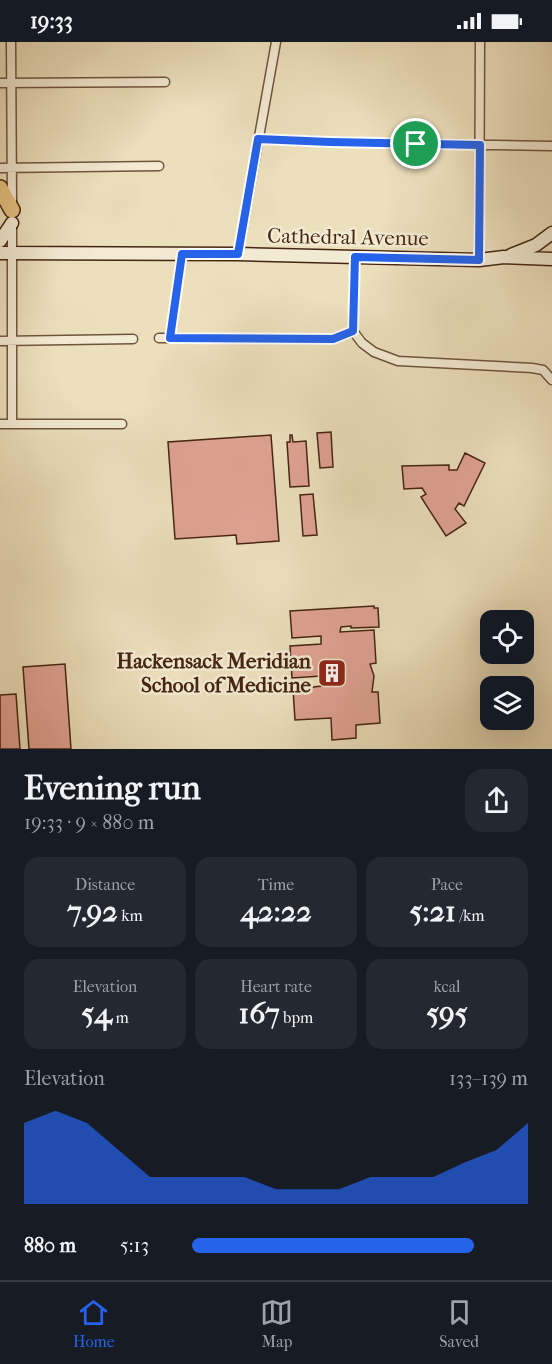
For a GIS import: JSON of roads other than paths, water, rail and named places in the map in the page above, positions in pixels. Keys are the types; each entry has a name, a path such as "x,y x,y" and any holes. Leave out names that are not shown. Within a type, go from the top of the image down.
{"highway":[{"path":"0,188 12,217"}],"main road":[{"path":"0,241 12,217"},
{"path":"504,257 536,245 552,233"},
{"name":"Cathedral Avenue","path":"6,253 238,254 479,260 504,257 552,259"}],"street":[{"path":"11,42 12,217 6,253 12,340 12,424"},
{"path":"238,254 276,42"},
{"path":"479,260 480,42"},
{"path":"0,83 165,82"},
{"path":"258,139 552,146"},
{"path":"0,168 159,166"},
{"path":"170,338 182,254"},
{"path":"355,257 353,331 362,343 374,352 398,361 532,368 543,370 552,380"},
{"path":"159,339 333,339 353,331"},
{"path":"0,341 133,339"},
{"path":"0,424 122,424"}],"place":[{"name":"Hackensack Meridian School of Medicine","path":"332,673"}]}
